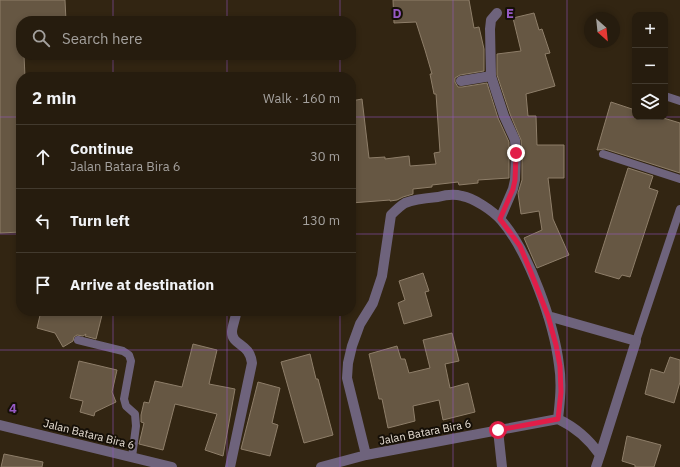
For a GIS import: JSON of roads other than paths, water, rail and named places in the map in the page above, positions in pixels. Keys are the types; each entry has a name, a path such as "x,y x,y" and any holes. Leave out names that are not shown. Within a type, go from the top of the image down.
{"street":[{"path":"497,13 491,20 490,25 491,76 504,116 515,140 515,180 513,189 500,219"},
{"path":"461,81 491,76"},
{"path":"366,455 347,378 348,363 352,346 360,324 373,303 382,276 392,215 405,203 444,196 462,196 482,205 500,219 520,246 548,316 556,345 560,366 561,392 558,419 571,425 582,433 592,443 600,455"},
{"path":"230,467 252,362 249,351 235,342 232,337 236,316"},
{"path":"548,316 636,341 596,467"},
{"name":"Jalan Batara Bira 6","path":"321,467 366,455 558,419"},
{"name":"Jalan Batara Bira 6","path":"0,425 172,467"},
{"path":"498,430 502,467"}],"lane":[{"path":"668,97 680,101"},
{"path":"603,154 680,179"},
{"path":"636,341 680,209"},
{"path":"78,340 123,351 129,355 131,361 130,370 124,399 126,406 135,414 136,426 132,457"}]}
